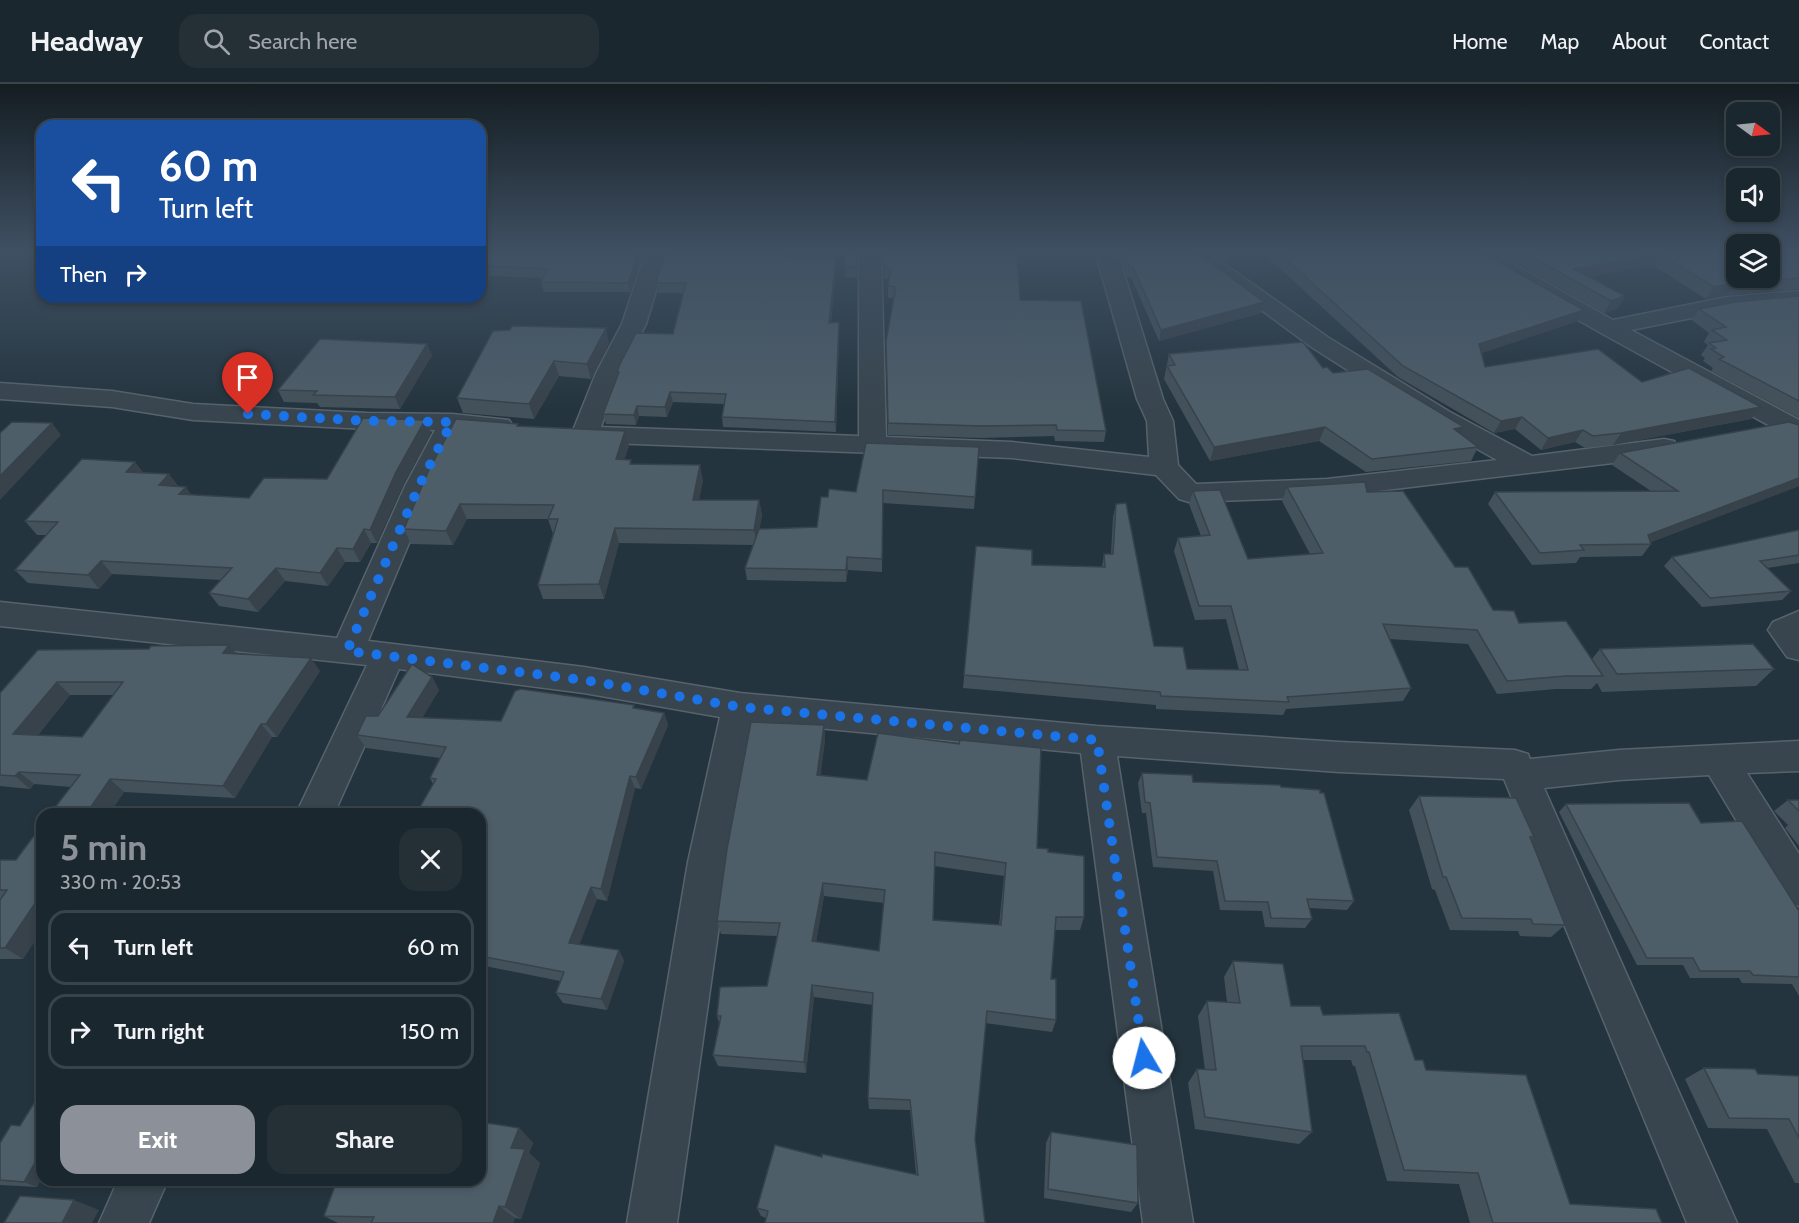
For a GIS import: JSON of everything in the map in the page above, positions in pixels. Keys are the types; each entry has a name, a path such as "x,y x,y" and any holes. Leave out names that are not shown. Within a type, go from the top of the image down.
{"street":[{"path":"585,434 608,373 634,324 640,304"},
{"path":"870,304 873,443"},
{"path":"1122,304 1150,399 1160,421 1164,467 1189,493 1327,488 1613,455 1684,443"},
{"path":"1266,304 1321,343 1441,418 1526,464"},
{"path":"1567,304 1791,427"},
{"path":"1609,328 1718,304"},
{"path":"1781,304 1799,316"},
{"path":"0,390 112,399 193,412 367,421 452,422 585,434 1012,450 1164,467"},
{"path":"347,651 419,486 452,422"},
{"path":"1750,430 1791,427"},
{"path":"0,614 389,655 584,680 740,707 1097,740 1340,757 1515,765 1712,1223"},
{"path":"1799,623 1784,630 1799,648"},
{"path":"318,808 389,655"},
{"path":"652,1223 708,862 740,707"},
{"path":"1097,740 1168,1223"},
{"path":"1520,775 1619,765 1719,762 1799,756"},
{"path":"1719,762 1799,888"},
{"path":"124,1223 141,1186"}],"building":[{"path":"681,304 831,304 829,323 839,322 835,422 722,417 726,394 670,392 665,407 637,406 634,415 603,414 620,364 636,333 673,334"},
{"path":"893,304 1082,304 1106,431 1057,430 1056,425 981,426 888,423 886,341"},
{"path":"1150,304 1256,304 1161,330"},
{"path":"1335,304 1574,304 1584,310 1479,344 1485,367 1598,349 1642,382 1689,368 1761,407 1621,433 1593,436 1583,430 1548,438 1522,417 1501,421 1403,366"},
{"path":"1724,304 1799,304 1799,401 1719,359 1724,357 1711,349 1716,348 1709,343 1727,340 1712,330 1726,327 1699,309"},
{"path":"512,326 606,328 587,364 554,361 529,404 457,398 493,331 510,330"},
{"path":"320,339 427,344 395,397 313,395 317,391 278,390"},
{"path":"1303,342 1323,368 1327,367 1333,373 1368,369 1464,427 1454,429 1478,447 1372,459 1325,427 1214,447 1167,366 1175,365 1169,354"},
{"path":"363,418 425,420 396,472 370,530 364,529 353,549 337,548 320,573 276,568 248,599 209,593 232,568 101,561 88,575 15,570 58,522 25,521 82,459 135,462 126,472 169,474 159,485 186,487 179,494 249,498 264,478 327,479"},
{"path":"456,419 518,424 517,426 625,431 616,459 631,460 630,464 700,465 693,500 759,500 754,530 615,528 599,584 538,585 558,519 548,519 554,505 460,504 446,531 404,529 428,472"},
{"path":"12,422 52,423 0,476 0,433"},
{"path":"1789,422 1799,425 1799,478 1648,535 1651,544 1580,545 1584,550 1540,553 1495,492 1678,491 1620,453"},
{"path":"866,443 979,447 975,497 883,490 882,559 847,557 846,570 745,568 759,529 817,527 821,497 828,497 829,489 856,492"},
{"path":"1365,482 1367,492 1403,491 1455,567 1468,567 1493,610 1514,611 1519,623 1566,621 1603,676 1566,676 1507,681 1477,630 1383,624 1411,688 1287,697 1289,702 1161,696 1160,692 964,675 976,546 1032,550 1032,565 1105,567 1104,554 1113,554 1116,504 1126,503 1154,646 1183,647 1187,669 1248,670 1231,606 1199,606 1178,538 1210,535 1193,491 1220,490 1248,559 1323,553 1287,487"},
{"path":"1799,530 1799,555 1760,561 1791,591 1710,598 1672,557"},
{"path":"1753,644 1774,669 1617,674 1600,649"},
{"path":"229,645 223,653 311,658 266,724 261,724 223,786 110,779 90,808 55,808 80,775 19,772 15,776 0,775 0,693 38,650 149,649 151,646","holes":["57,682 123,682 82,737 13,734"]},
{"path":"412,664 432,677 407,717 501,721 515,691 521,689 634,705 633,708 664,713 636,777 630,776 601,889 591,887 569,943 619,950 601,999 556,993 564,972 486,957 486,808 419,808 436,779 430,778 446,747 357,735 366,716 378,716"},
{"path":"751,722 824,725 817,775 867,780 878,733 959,744 960,740 1041,748 1037,848 1048,849 1048,852 1084,856 1084,917 1056,917 1051,979 1056,979 1056,1020 987,1011 975,1139 985,1223 765,1223 768,1211 757,1208 775,1145 822,1157 822,1154 918,1175 910,1100 868,1098 873,993 812,985 804,1062 713,1055 721,1016 717,1016 720,987 767,986 780,923 717,921 727,849","holes":["935,852 1006,863 1001,925 933,920","823,883 885,890 879,951 812,941"]},
{"path":"1142,773 1192,775 1193,782 1280,785 1281,787 1320,790 1320,793 1324,793 1354,901 1307,899 1312,919 1271,918 1268,902 1225,901 1217,861 1157,857 1150,803 1145,802"},
{"path":"1419,796 1516,798 1534,837 1530,837 1565,925 1533,924 1531,919 1462,918 1446,877 1443,877"},
{"path":"1788,800 1799,800 1799,811"},
{"path":"1689,803 1701,823 1742,821 1799,911 1799,977 1753,975 1750,971 1700,971 1693,958 1647,958 1566,804"},
{"path":"36,833 36,902 5,948 0,948 0,900 7,890 0,890 0,860 16,860"},
{"path":"1233,961 1283,964 1291,1006 1320,1006 1323,1015 1399,1013 1415,1060 1423,1060 1426,1070 1526,1075 1570,1204 1656,1209 1662,1223 1493,1223 1478,1173 1404,1170 1369,1052 1365,1046 1301,1046 1312,1132 1205,1117 1197,1069 1216,1070 1207,1001 1240,1003"},
{"path":"1704,1068 1755,1069 1758,1074 1799,1076 1799,1138 1789,1119 1729,1118"},
{"path":"36,1100 36,1161 24,1182 0,1180 0,1143 11,1125 20,1126"},
{"path":"486,1123 519,1128 511,1148 525,1149 505,1207 499,1206 493,1223 371,1223 374,1217 324,1216 335,1186 486,1186"},
{"path":"1051,1132 1137,1145 1138,1203 1048,1189"},
{"path":"20,1196 74,1200 62,1223 4,1223"}],"route":[{"path":"248,414 367,421 452,422 419,486 347,651 584,680 740,707 1097,740 1144,1058"}]}
